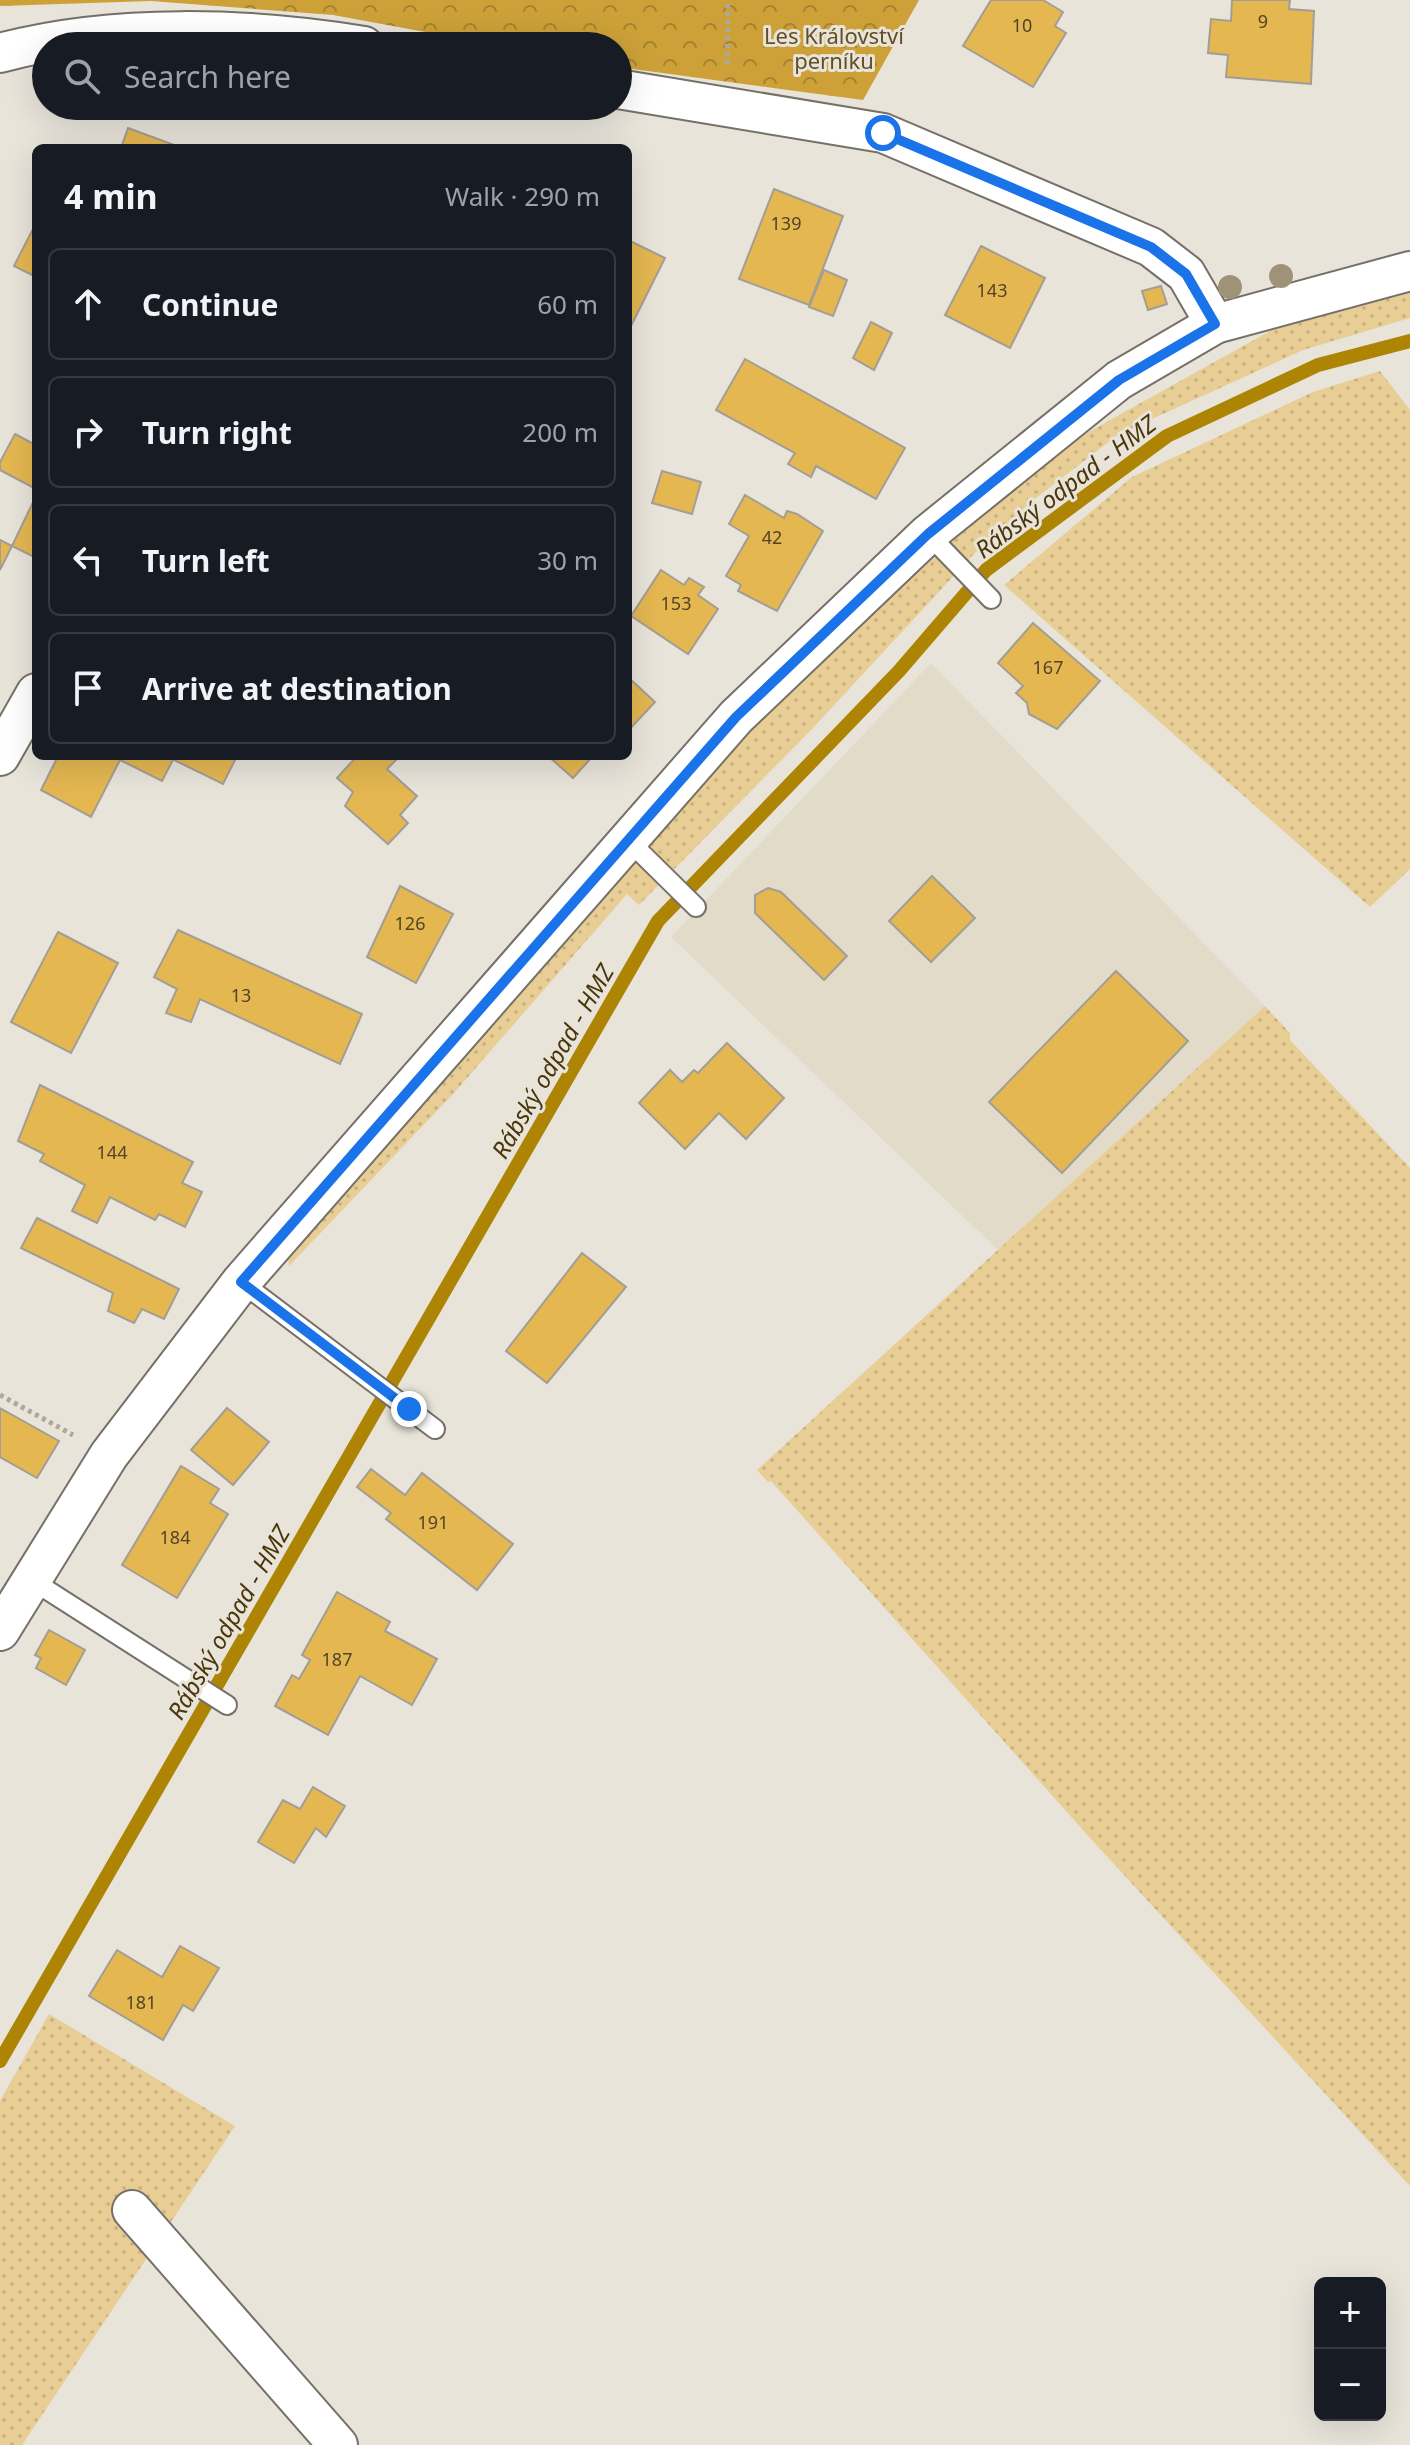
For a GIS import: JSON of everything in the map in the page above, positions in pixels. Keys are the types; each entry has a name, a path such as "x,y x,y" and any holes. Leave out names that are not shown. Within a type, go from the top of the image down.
{"street":[{"path":"0,53 32,44"},
{"path":"632,91 883,133 1151,247 1186,274 1215,324"},
{"path":"0,1631 109,1455 241,1282 736,717 928,534 1119,380 1215,324 1410,271"},
{"path":"0,756 32,700"},
{"path":"132,2210 338,2445"}],"lane":[{"path":"928,534 991,599"},
{"path":"627,839 696,907"},
{"path":"241,1282 435,1429"},
{"path":"30,1579 227,1705"}],"path":[{"path":"727,105 728,0"},
{"path":"0,1395 109,1455"}],"shaded area":[{"path":"1410,292 1410,318 1303,350 1119,434 1036,498 973,555 812,729 639,905 627,894 454,1093 289,1266 288,1254 714,761 879,606 1058,449 1274,329"},
{"path":"1380,371 1410,410 1410,869 1370,907 1004,585 1132,477 1313,392"},
{"path":"931,663 1265,1006 998,1250 671,937"},
{"path":"1265,1006 1290,1033 1290,1040 1410,1168 1410,2186 1091,1839 771,1481 768,1482 757,1470"},
{"path":"49,2014 235,2126 22,2445 0,2445 0,2101"}],"green space":[{"name":"Les Království perníku","path":"0,0 919,0 863,100 632,69 632,32 425,32 333,15 151,1 0,6"}],"building":[{"path":"991,0 1043,0 1063,12 1055,26 1066,33 1033,87 963,46"},
{"path":"1232,0 1290,0 1289,9 1314,11 1311,84 1226,77 1228,55 1208,53 1211,19 1231,21"},
{"path":"128,128 172,144 122,144"},
{"path":"774,189 843,216 809,305 739,279"},
{"path":"32,231 32,275 14,266"},
{"path":"632,242 665,258 632,324"},
{"path":"981,246 1045,278 1010,348 945,315"},
{"path":"824,270 847,280 833,316 809,307"},
{"path":"1161,286 1167,304 1148,310 1142,291"},
{"path":"871,322 892,333 874,370 853,358"},
{"path":"745,359 905,448 876,499 816,466 811,477 788,464 795,453 716,410"},
{"path":"15,434 32,443 32,487 0,470 0,462"},
{"path":"662,471 701,482 692,514 652,503"},
{"path":"745,495 784,518 787,511 797,514 823,531 777,611 738,591 741,585 726,576 749,536 729,524"},
{"path":"32,504 32,556 12,546"},
{"path":"0,540 12,546 0,570"},
{"path":"661,570 684,585 689,578 704,587 698,595 718,609 688,654 632,614"},
{"path":"1033,623 1100,681 1057,729 1029,714 1027,703 1016,693 1023,686 998,663"},
{"path":"632,681 655,702 632,727"},
{"path":"56,760 120,760 91,817 41,790"},
{"path":"120,760 173,760 162,781"},
{"path":"174,760 235,760 223,784"},
{"path":"353,760 396,760 387,769 417,796 400,815 408,823 388,844 345,806 353,792 337,778"},
{"path":"553,760 589,760 573,778"},
{"path":"932,876 975,918 931,962 889,921"},
{"path":"400,886 453,914 416,983 367,957"},
{"path":"768,888 781,892 847,956 824,980 755,913 755,895"},
{"path":"178,930 362,1014 340,1064 200,999 191,1022 166,1013 177,989 154,977"},
{"path":"58,932 118,963 71,1053 11,1022"},
{"path":"1116,971 1188,1041 1062,1173 989,1102"},
{"path":"727,1043 784,1098 746,1139 719,1113 685,1149 639,1103 670,1070 682,1082 694,1070 698,1073"},
{"path":"40,1085 193,1162 182,1183 202,1192 185,1227 159,1214 155,1220 110,1197 97,1223 72,1211 85,1185 40,1161 44,1154 18,1141"},
{"path":"37,1218 179,1289 164,1319 142,1309 134,1323 108,1311 113,1293 21,1248"},
{"path":"582,1253 626,1287 547,1383 506,1351"},
{"path":"0,1408 59,1441 37,1478 0,1457"},
{"path":"227,1408 269,1442 233,1485 191,1450"},
{"path":"181,1466 219,1489 210,1503 228,1514 177,1598 122,1565"},
{"path":"371,1469 405,1495 422,1473 513,1544 477,1590 386,1519 391,1513 357,1487"},
{"path":"337,1592 390,1622 385,1631 437,1659 412,1705 360,1676 328,1735 275,1706 292,1675 299,1679 310,1660 302,1655"},
{"path":"49,1630 85,1650 66,1685 36,1668 41,1658 35,1655"},
{"path":"313,1787 345,1806 326,1837 316,1828 294,1863 258,1842 283,1800 300,1809"},
{"path":"180,1946 219,1968 193,2011 183,2005 163,2040 89,1996 117,1950 162,1977"}],"waterway":[{"name":"Rábský odpad - HMZ","path":"0,2061 658,921 899,671 986,570 1167,436 1318,365 1410,341"}],"route":[{"path":"409,1409 241,1282 736,717 928,534 1119,380 1215,324 1186,274 1151,247 883,133"}]}
